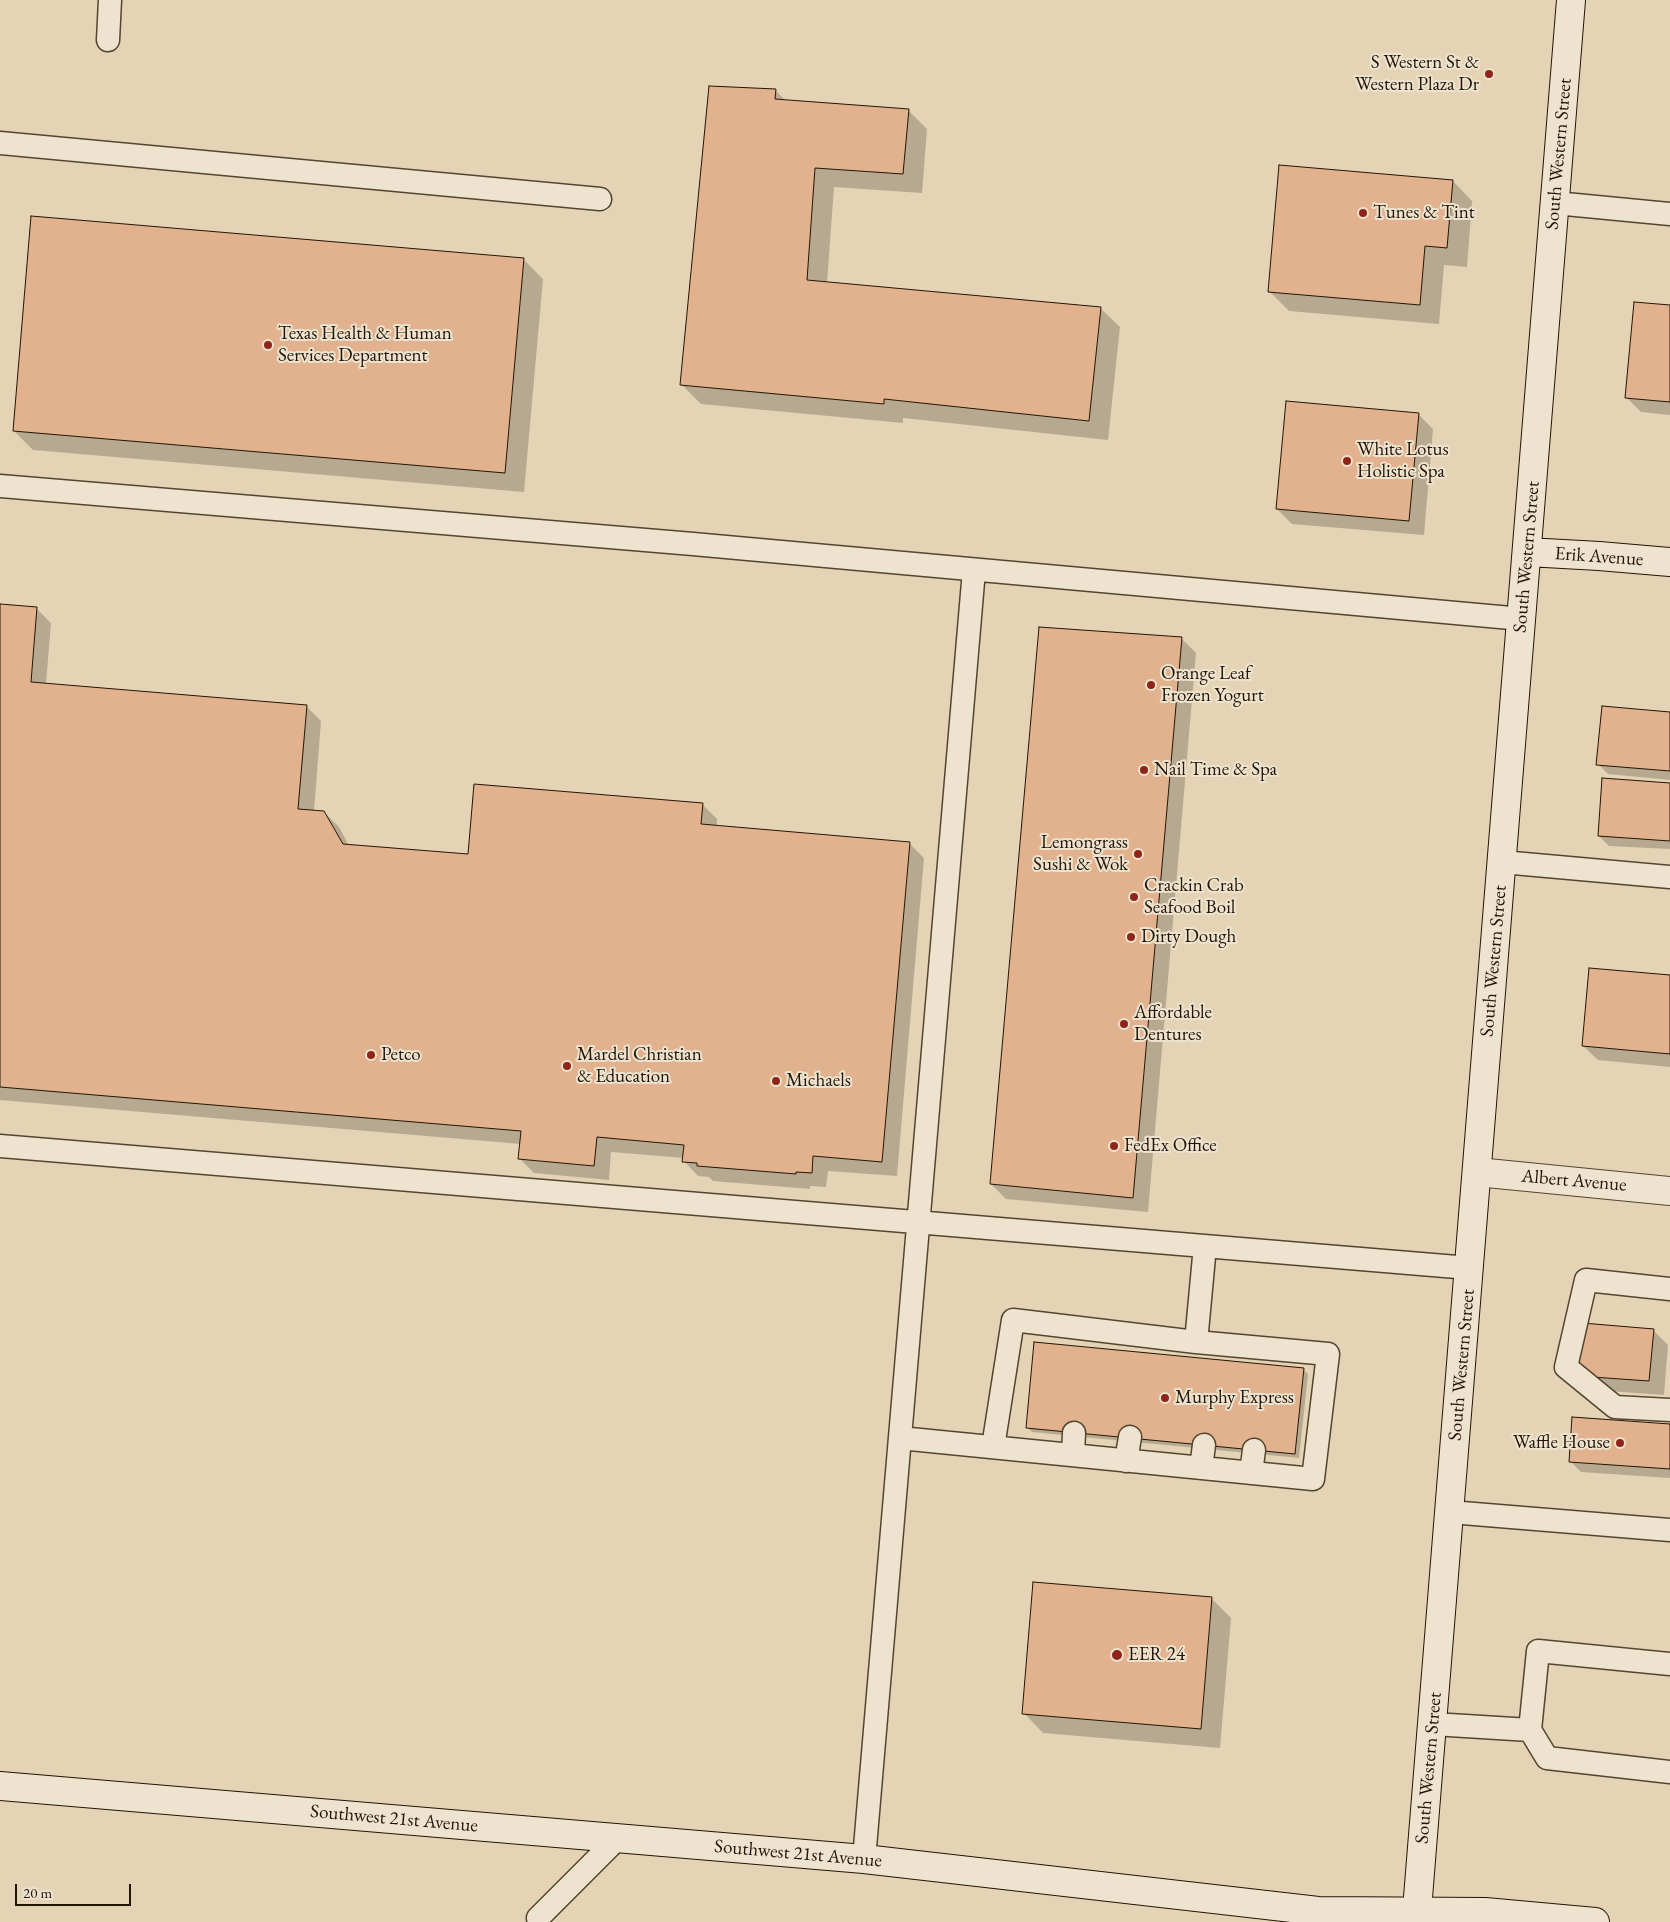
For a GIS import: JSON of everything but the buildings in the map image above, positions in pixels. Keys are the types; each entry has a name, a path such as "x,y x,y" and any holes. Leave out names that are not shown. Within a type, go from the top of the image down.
{"main road":[{"name":"South Western Street","path":"1417,1917 1571,0"},
{"name":"Erik Avenue","path":"1527,552 1670,562"},
{"name":"Albert Avenue","path":"1477,1172 1670,1190"},
{"name":"Southwest 21st Avenue","path":"0,1786 864,1859 1318,1911 1417,1917 1485,1912 1583,1921"}],"lane":[{"path":"108,40 110,0"},
{"path":"0,143 600,200"},
{"path":"1555,203 1670,214"},
{"path":"0,486 693,544 1522,619"},
{"path":"864,1859 974,570"},
{"path":"1502,862 1670,877"},
{"path":"0,1146 1469,1268"},
{"path":"1205,1246 1209,1348"},
{"path":"1670,1289 1586,1280 1566,1367 1615,1407 1670,1410"},
{"path":"900,1438 1313,1479 1328,1354 1265,1356 1209,1348 1142,1344 1082,1337 1013,1320 992,1447"},
{"path":"1073,1455 1074,1432"},
{"path":"1126,1460 1130,1438"},
{"path":"1201,1468 1204,1445"},
{"path":"1251,1473 1254,1450"},
{"path":"1450,1512 1670,1530"},
{"path":"1670,1664 1538,1651 1530,1730 1547,1758 1670,1772"},
{"path":"1433,1724 1530,1730"},
{"path":"538,1918 618,1838"}],"place":[{"name":"S Western St & Western Plaza Dr","path":"1489,74"},
{"name":"Tunes & Tint","path":"1363,213"},
{"name":"Texas Health & Human Services Department","path":"268,345"},
{"name":"White Lotus Holistic Spa","path":"1347,461"},
{"name":"Orange Leaf Frozen Yogurt","path":"1151,685"},
{"name":"Nail Time & Spa","path":"1144,770"},
{"name":"Lemongrass Sushi & Wok","path":"1138,854"},
{"name":"Crackin Crab Seafood Boil","path":"1134,897"},
{"name":"Dirty Dough","path":"1131,937"},
{"name":"Affordable Dentures","path":"1124,1024"},
{"name":"Petco","path":"371,1055"},
{"name":"Mardel Christian & Education","path":"567,1066"},
{"name":"Michaels","path":"776,1081"},
{"name":"FedEx Office","path":"1114,1146"},
{"name":"Murphy Express","path":"1165,1398"},
{"name":"Waffle House","path":"1620,1443"},
{"name":"EER 24","path":"1117,1655"}]}
